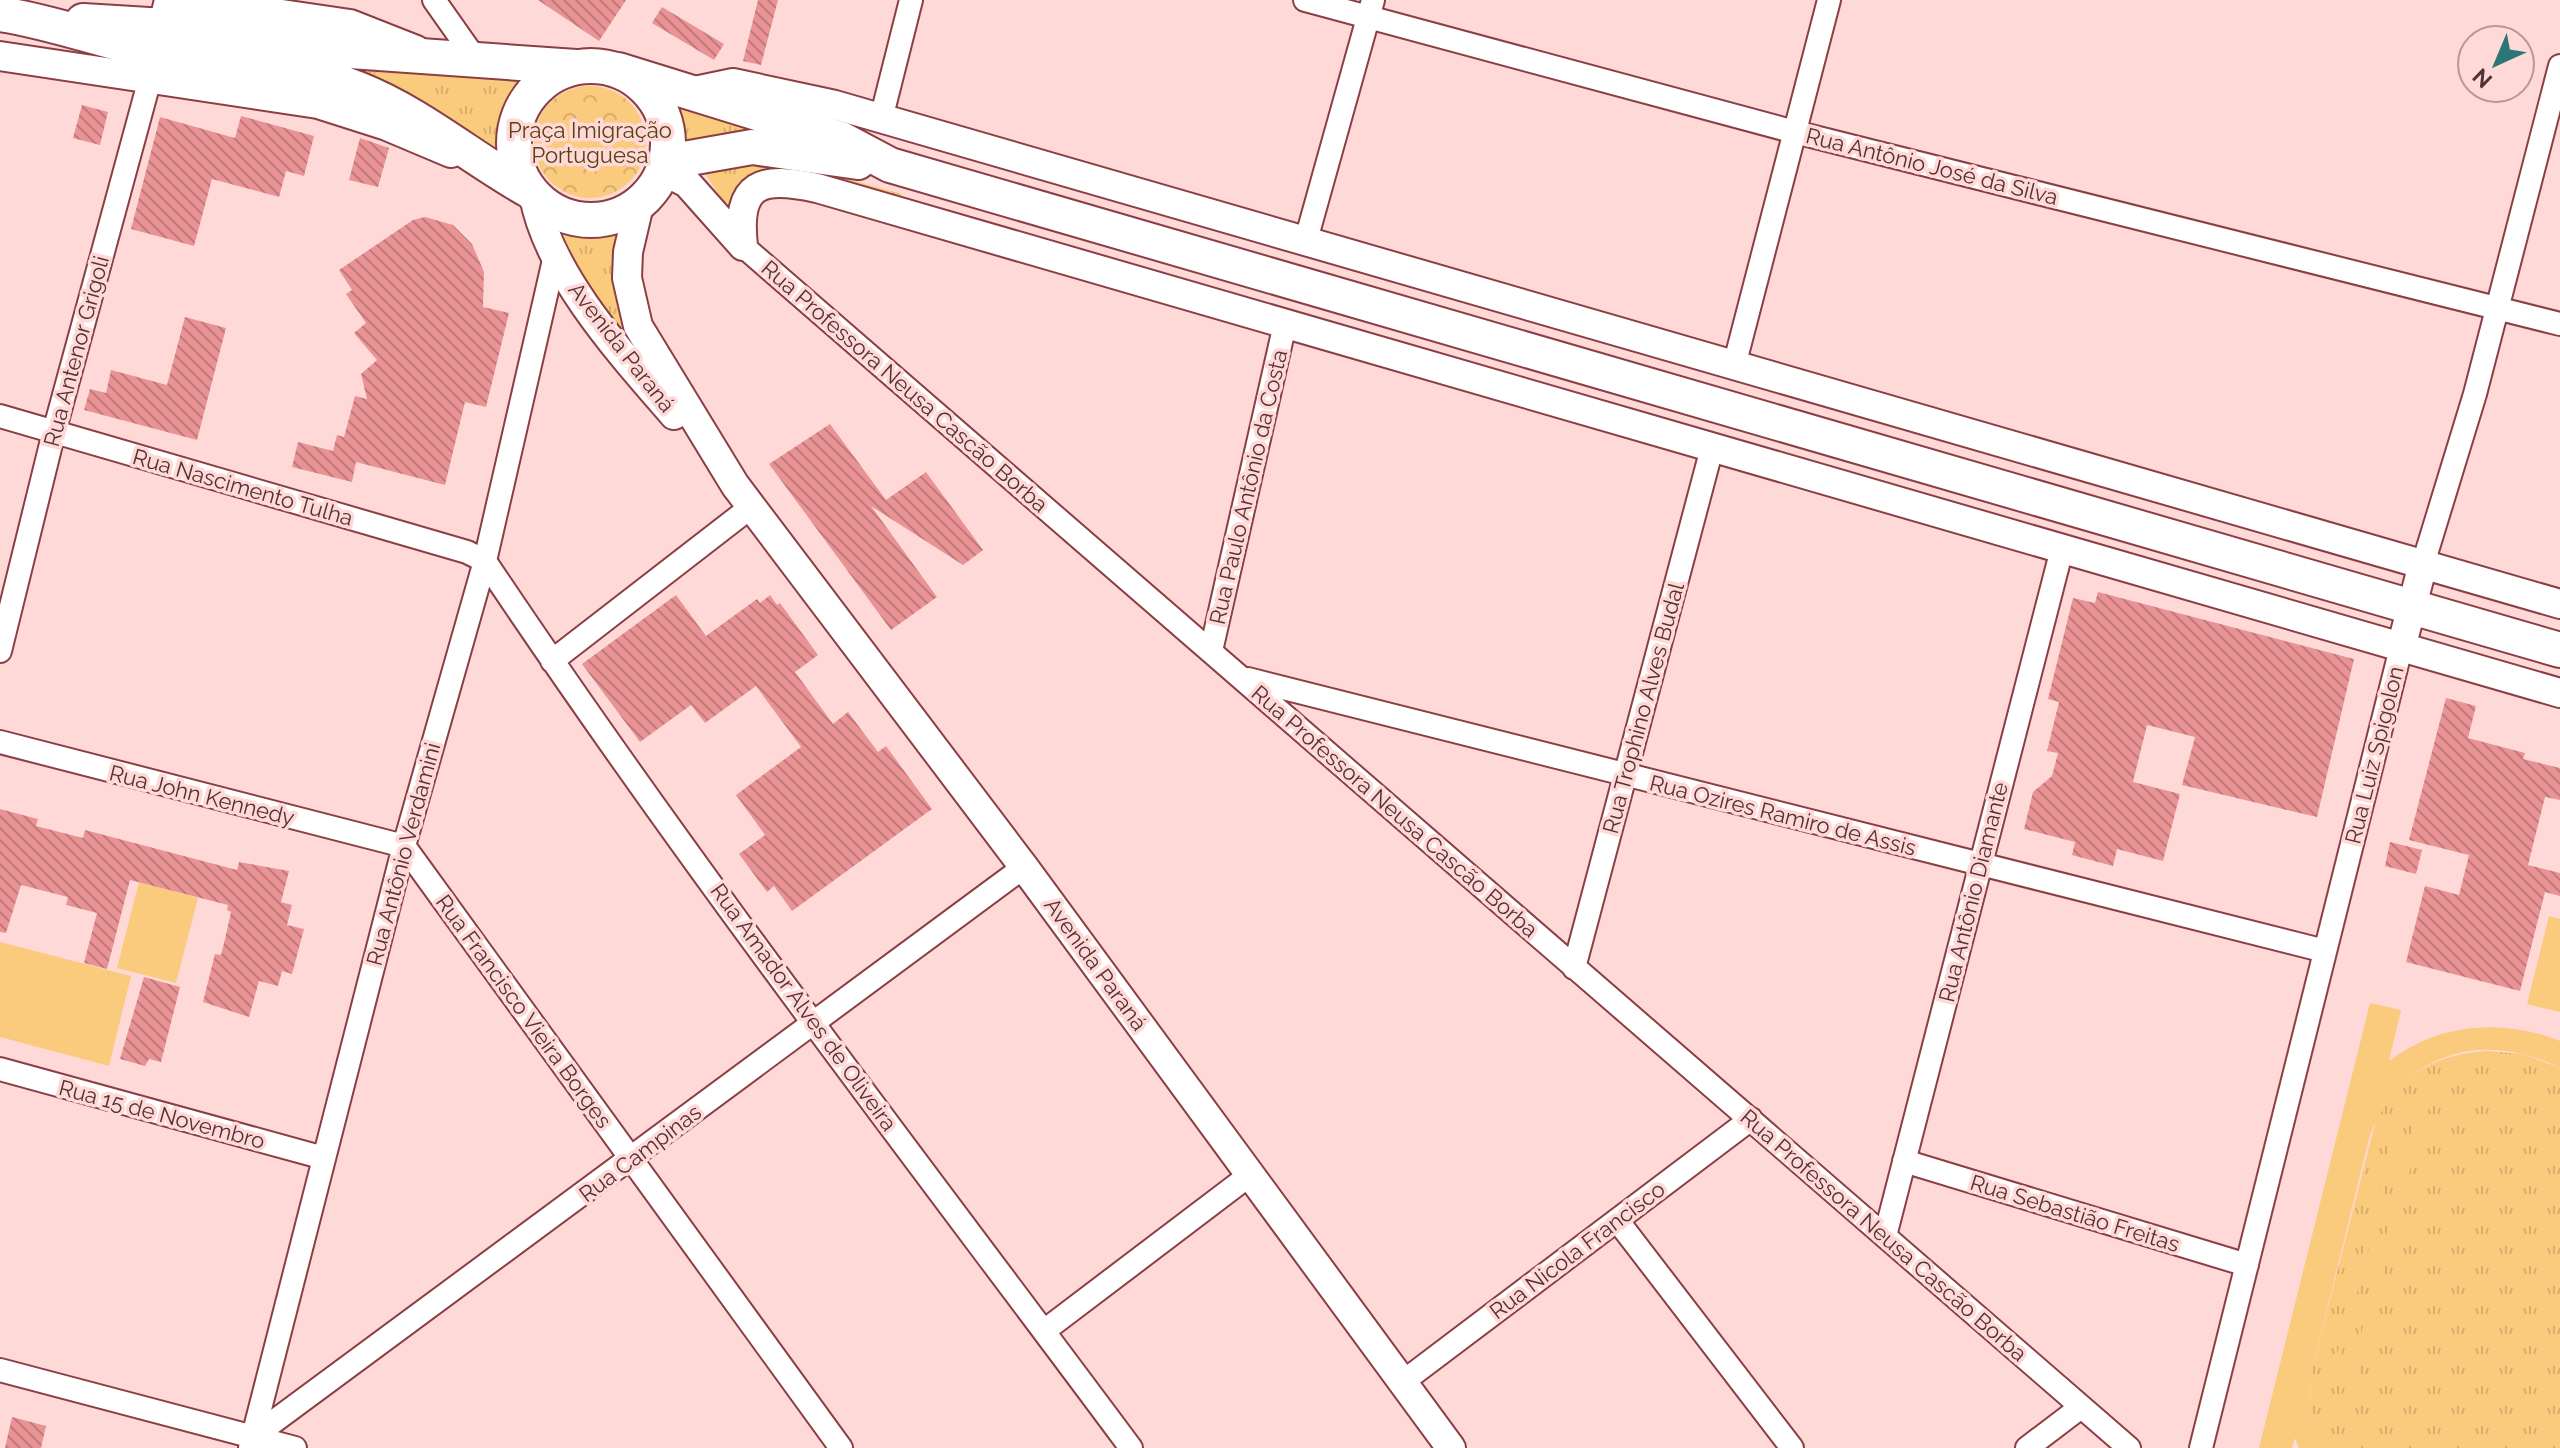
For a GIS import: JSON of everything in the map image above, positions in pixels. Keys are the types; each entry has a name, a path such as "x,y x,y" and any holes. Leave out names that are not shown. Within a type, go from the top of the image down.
{"main road":[{"path":"0,14 41,20 121,21 166,31 356,88 424,121 554,211 577,220 610,219 639,205 655,189 666,167 667,128 654,97 638,81 618,70"},
{"path":"166,31 322,49 596,66 618,70 841,139 890,165"},
{"path":"532,193 514,155 518,116 541,84 576,67"},
{"path":"666,167 752,147 890,165 2560,650"}],"street":[{"path":"434,0 477,61"},
{"path":"881,119 911,0"},
{"name":"Rua Antônio José da Silva","path":"1305,0 1371,8 1795,132 2560,324"},
{"path":"1734,366 1829,0"},
{"path":"1306,240 1371,8"},
{"path":"0,56 166,31"},
{"name":"Rua Antenor Grigoli","path":"0,651 54,432 166,31"},
{"name":"Rua Luiz Spigolon","path":"2201,1448 2401,648 2497,307 2560,66"},
{"path":"690,92 733,83 881,119 2560,604"},
{"name":"Rua Professora Neusa Cascão Borba","path":"666,167 687,183 743,246 2129,1448"},
{"path":"743,246 741,211 751,191 771,181 788,182 2560,693"},
{"name":"Avenida Paraná","path":"532,193 539,225 554,260 654,392 743,496 1024,867 1451,1448"},
{"name":"Avenida Paraná","path":"639,205 628,252 627,278 638,326 743,496"},
{"name":"Rua Antônio Verdamini","path":"252,1443 404,846 485,561 554,260"},
{"name":"Rua Paulo Antônio da Costa","path":"1211,651 1285,324"},
{"name":"Rua Nascimento Tulha","path":"0,416 467,552 485,561"},
{"name":"Rua Trophino Alves Budal","path":"1574,968 1712,448"},
{"path":"552,661 743,496"},
{"name":"Rua Antônio Diamante","path":"1885,1236 2062,549"},
{"name":"Rua Amador Alves de Oliveira","path":"485,561 552,661 814,1022 1131,1448"},
{"name":"Rua Ozires Ramiro de Assis","path":"1242,677 2325,951"},
{"name":"Rua John Kennedy","path":"0,742 404,846"},
{"name":"Rua Francisco Vieira Borges","path":"404,846 841,1448"},
{"name":"Rua Campinas","path":"252,1443 1024,867"},
{"name":"Rua 15 de Novembro","path":"0,1069 324,1158"},
{"name":"Rua Nicola Francisco","path":"1404,1381 1751,1119"},
{"name":"Rua Sebastião Freitas","path":"1904,1161 2247,1265"},
{"path":"1044,1331 1251,1174"},
{"path":"1617,1220 1792,1448"},
{"path":"0,1370 252,1443 295,1448"},
{"path":"2027,1448 2081,1407"}],"green space":[{"path":"139,32 520,79 521,82 505,108 499,153"},
{"name":"Praça Imigração Portuguesa","path":"590,86 612,90 630,102 642,120 646,142 642,164 630,182 612,194 590,198 568,194 550,182 538,164 534,142 538,120 550,102 568,90"},
{"path":"672,101 835,146 684,142"},
{"path":"729,157 807,168 902,194 899,202 809,174 774,169 751,177 732,202 725,204 702,169"},
{"path":"621,231 640,359 593,294 563,238 569,232 588,235"},
{"path":"139,882 198,898 176,983 117,968"},
{"path":"2549,916 2560,919 2560,1012 2527,1004"},
{"path":"0,942 131,976 109,1066 0,1037"},
{"path":"2370,1003 2401,1010 2389,1061 2408,1048 2450,1032 2494,1027 2516,1029 2560,1041 2560,1068 2531,1056 2502,1050 2474,1050 2448,1056 2423,1067 2402,1084 2384,1107 2370,1135 2310,1378 2311,1408 2328,1448 2299,1448 2295,1438 2292,1448 2259,1448"},
{"path":"2488,1051 2523,1054 2560,1068 2560,1448 2328,1448 2311,1408 2310,1378 2377,1116 2398,1088 2424,1068 2453,1056"},
{"path":"2418,1087 2433,1091 2426,1119 2423,1119 2353,1395 2356,1397 2348,1429 2334,1425 2342,1393 2346,1393 2416,1117 2411,1115"},
{"path":"2392,1141 2396,1142 2338,1366 2334,1365"}],"building":[{"path":"538,0 626,0 599,41"},
{"path":"758,0 778,0 761,65 743,61"},
{"path":"662,7 724,44 714,60 652,23"},
{"path":"82,105 108,112 100,145 73,138"},
{"path":"241,116 314,136 304,176 286,171 279,197 212,179 194,246 131,229 160,117 235,138"},
{"path":"360,138 389,148 378,187 349,180"},
{"path":"425,217 453,225 472,244 484,272 483,307 509,313 486,407 465,402 445,485 356,462 352,482 292,467 298,442 333,451 337,435 344,437 355,396 367,399 361,374 377,360 354,333 366,323 346,294 352,290 339,270 413,220"},
{"path":"185,317 226,328 197,440 84,410 90,389 106,393 111,370 167,385"},
{"path":"830,424 886,500 926,472 983,550 963,565 871,506 937,597 891,630 769,464"},
{"path":"2098,592 2354,659 2317,817 2182,785 2195,737 2147,725 2133,782 2180,794 2163,861 2117,849 2113,866 2072,855 2075,842 2024,829 2033,792 2052,776 2058,753 2047,751 2059,702 2048,699 2073,598 2095,603"},
{"path":"676,595 706,636 757,599 760,603 770,595 777,605 780,603 818,655 795,672 833,724 848,712 878,752 886,746 932,809 792,911 774,886 767,892 739,854 765,835 736,795 801,747 756,686 705,723 691,705 640,742 582,664"},
{"path":"2446,698 2476,706 2468,738 2525,753 2523,759 2560,768 2560,800 2545,797 2528,865 2560,873 2560,896 2545,892 2520,991 2406,962 2425,886 2459,895 2469,855 2409,840"},
{"path":"0,809 38,819 36,826 83,838 85,830 237,870 239,862 289,871 281,902 292,905 287,925 304,929 292,974 282,971 278,986 259,981 249,1017 203,1002 215,954 221,955 231,912 227,910 228,905 130,880 107,969 84,963 97,913 66,905 68,897 21,885 6,933 0,932"},
{"path":"2390,842 2422,850 2416,874 2385,866"},
{"path":"144,977 180,987 161,1062 149,1059 145,1066 120,1059"},
{"path":"12,1417 46,1426 41,1448 5,1448"}]}
